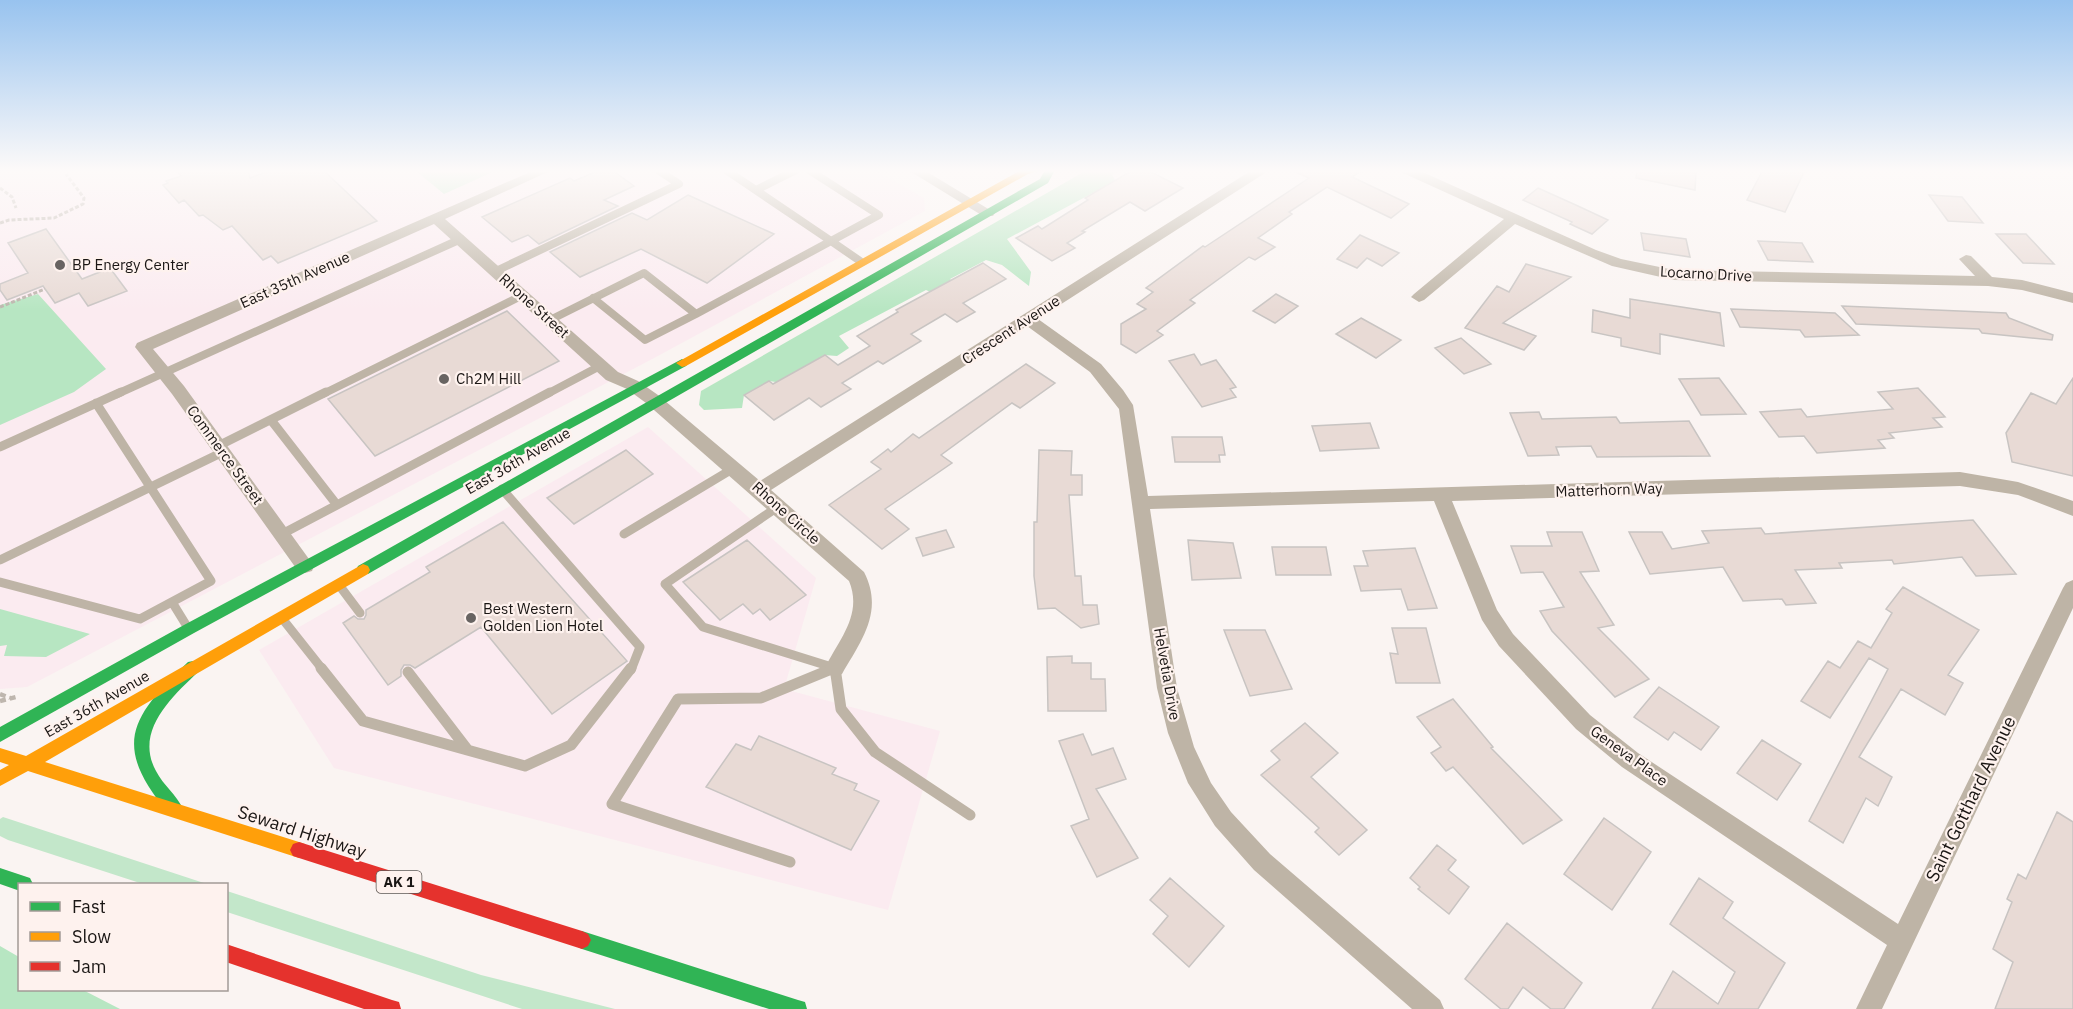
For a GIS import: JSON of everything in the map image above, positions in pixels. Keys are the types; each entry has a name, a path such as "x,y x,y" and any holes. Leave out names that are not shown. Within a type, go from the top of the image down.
{"main road":[{"name":"East 36th Avenue","path":"0,735 189,629 637,388 940,217"},
{"name":"East 36th Avenue","path":"0,779 502,489 981,217"},
{"path":"174,809 144,764 139,734 157,702 193,667"},
{"name":"Seward Highway","path":"0,755 798,1009"},
{"path":"0,876 19,883"},
{"path":"228,954 392,1009"}],"street":[{"name":"Crescent Avenue","path":"760,489 1187,217"},
{"name":"Rhone Street","path":"436,218 600,366 612,376 637,388"},
{"name":"East 35th Avenue","path":"143,346 436,218"},
{"name":"Locarno Drive","path":"1513,218 1617,263 1674,275 1988,281 2022,285 2073,298"},
{"path":"1419,297 1513,218"},
{"path":"1966,259 1988,281"},
{"name":"Helvetia Drive","path":"1028,319 1092,363 1116,390 1127,409 1167,688 1175,724 1191,766 1210,801 1237,838 1269,869 1431,1009"},
{"name":"Commerce Street","path":"143,346 305,566"},
{"name":"Rhone Circle","path":"637,388 760,489 857,577 865,598 863,618 835,668"},
{"name":"Matterhorn Way","path":"1140,503 1960,479 1984,481 2026,490 2073,509"},
{"name":"Geneva Place","path":"1441,495 1489,614 1512,648 1583,722 1630,760 1902,941"},
{"name":"Saint Gotthard Avenue","path":"1869,1009 2073,588"}],"lane":[{"path":"496,271 609,217"},
{"path":"796,217 860,261"},
{"path":"593,298 645,340 875,217"},
{"path":"0,447 461,239"},
{"path":"550,320 644,273 696,314"},
{"path":"0,560 151,486 271,420 523,295"},
{"path":"282,534 600,366"},
{"path":"0,582 140,619 212,581 96,403"},
{"path":"271,420 337,505"},
{"path":"624,534 734,468"},
{"path":"281,616 363,721 525,766 570,745 630,671 640,647 502,489"},
{"path":"779,506 665,584 703,627 835,668"},
{"path":"338,583 360,613"},
{"path":"172,602 189,629"},
{"path":"835,668 841,709 875,752 970,815"},
{"path":"790,862 612,804 678,699 761,698 835,668"},
{"path":"408,672 467,749"}],"path":[{"path":"0,223 9,220 56,217"},
{"path":"0,307 45,289"},
{"path":"0,694 11,698 0,701"}],"shaded area":[{"path":"0,217 914,217 656,357 27,687 0,689"},
{"path":"648,427 816,578 784,689 940,731 888,910 334,768 259,650"}],"green space":[{"path":"1005,217 1048,217 1007,239 1031,272 1029,286 1002,265 986,260 950,279 960,288 941,297 926,290 839,336 849,348 837,356 824,355 796,372 796,385 769,381 744,395 742,408 704,410 699,405 701,391"},
{"path":"38,294 106,369 74,392 0,425 0,305"},
{"path":"0,609 90,634 46,657 4,656 7,645 0,646"},
{"path":"3,817 204,883 140,883 8,840 0,836 0,819"},
{"path":"228,891 481,975 615,1009 522,1009 228,912"},
{"path":"0,946 18,956 18,991 85,991 120,1009 0,1009"}],"building":[{"path":"206,217 373,217 377,221 278,263 271,256 263,260 232,226 223,230"},
{"path":"482,217 595,217 539,244 528,235 512,242"},
{"path":"623,217 641,217 647,220 652,217 737,217 774,234 707,283 641,249 580,277 550,252"},
{"path":"1061,217 1105,217 1067,243 1075,248 1052,261 1016,238 1038,226 1042,229"},
{"path":"1250,217 1288,217 1258,238 1275,247 1255,260 1249,257 1190,300 1195,303 1157,331 1163,335 1136,353 1121,344 1121,324 1146,309 1137,304 1153,292 1146,288 1203,246 1205,247"},
{"path":"1561,217 1602,217 1608,220 1592,234 1570,224 1572,222"},
{"path":"1945,217 1978,217 1983,223 1948,221"},
{"name":"BP Energy Center","path":"46,229 82,279 110,268 127,291 88,306 79,293 55,303 43,286 7,300 0,290 0,284 28,273 8,243"},
{"path":"1641,233 1686,239 1690,257 1644,250"},
{"path":"1996,234 2026,234 2054,264 2023,263"},
{"path":"1360,235 1399,253 1382,266 1367,258 1357,268 1337,259"},
{"path":"1758,241 1802,243 1813,262 1768,260"},
{"path":"983,263 1006,279 963,303 975,312 957,322 945,314 911,334 921,341 883,364 878,361 842,383 851,389 821,407 809,398 774,420 744,395 769,381 773,384 825,355 838,365 870,346 857,336 898,312 896,310"},
{"path":"1526,264 1571,277 1503,323 1536,336 1524,350 1465,328 1497,286 1509,292"},
{"path":"1276,294 1298,306 1275,323 1253,311"},
{"path":"1630,299 1720,313 1724,346 1660,334 1660,354 1621,346 1621,338 1592,332 1593,310 1630,318"},
{"path":"1842,306 2006,313 2009,318 2053,335 2052,340 1982,333 1979,329 1856,324"},
{"path":"1731,309 1835,313 1859,335 1805,337 1800,330 1740,327"},
{"name":"Ch2M Hill","path":"507,311 559,361 375,456 328,399"},
{"path":"1361,318 1401,340 1376,358 1336,334"},
{"path":"1461,338 1491,364 1464,374 1435,348"},
{"path":"1194,354 1201,365 1216,360 1236,387 1230,389 1236,397 1202,407 1169,361"},
{"path":"1026,364 1055,383 1020,408 1012,403 941,455 952,463 885,509 909,529 882,549 829,505 881,469 871,462 888,449 891,452 913,434 919,438"},
{"path":"1719,378 1746,414 1701,415 1679,379"},
{"path":"2073,378 2073,476 2012,462 2006,433 2031,393 2056,404"},
{"path":"1918,388 1945,417 1933,418 1942,427 1889,433 1894,438 1878,440 1885,448 1817,453 1804,436 1779,437 1760,412 1801,409 1807,417 1893,409 1878,392"},
{"path":"1539,412 1542,419 1616,417 1620,423 1689,421 1710,456 1597,457 1591,446 1556,447 1559,455 1528,456 1510,413"},
{"path":"1370,423 1379,448 1320,451 1312,426"},
{"path":"1172,437 1222,437 1225,455 1219,455 1220,462 1175,462"},
{"path":"626,450 653,474 574,524 547,498"},
{"path":"1039,450 1072,451 1071,475 1082,475 1082,495 1069,495 1075,576 1081,576 1083,605 1097,605 1099,624 1081,628 1055,608 1038,609 1034,576 1034,522 1037,522"},
{"path":"1973,520 2016,574 1976,576 1962,557 1894,564 1892,560 1839,563 1842,568 1795,570 1816,603 1786,605 1782,599 1743,601 1723,567 1650,574 1629,532 1662,532 1672,549 1709,543 1702,531 1761,528 1765,534"},
{"name":"Best Western Golden Lion Hotel","path":"503,522 627,661 552,714 481,627 415,668 404,665 401,676 388,685 343,623 354,616 364,619 366,610 430,572 426,567"},
{"path":"946,530 954,547 923,556 916,538"},
{"path":"1547,532 1582,532 1599,571 1580,572 1614,625 1598,628 1649,679 1615,697 1552,631 1540,611 1564,607 1543,572 1521,573 1511,546 1552,546"},
{"path":"747,540 806,595 770,620 760,609 753,614 743,604 720,620 683,582"},
{"path":"1188,540 1233,543 1241,578 1192,580"},
{"path":"1272,547 1326,547 1331,575 1276,575"},
{"path":"1415,548 1437,608 1408,610 1401,589 1361,591 1354,566 1368,566 1363,551"},
{"path":"1903,587 1979,630 1948,675 1963,683 1945,715 1901,689 1859,757 1892,777 1878,806 1866,798 1843,843 1809,821 1888,669 1869,658 1830,718 1801,701 1828,661 1840,668 1858,641 1871,648 1892,613 1886,609"},
{"path":"1392,628 1426,628 1440,683 1396,683 1390,653 1398,654"},
{"path":"1224,630 1265,630 1292,689 1250,696"},
{"path":"1072,656 1072,663 1091,663 1091,679 1105,679 1106,711 1048,711 1047,657"},
{"path":"1659,687 1719,727 1701,750 1674,732 1668,740 1634,717"},
{"path":"1453,699 1493,747 1491,748 1562,820 1523,844 1453,767 1446,771 1431,753 1441,747 1417,717"},
{"path":"1305,723 1338,753 1311,777 1367,830 1339,855 1315,832 1319,828 1261,775 1280,760 1271,751"},
{"path":"1083,734 1092,755 1113,748 1126,779 1096,789 1138,858 1097,877 1071,826 1089,819 1059,741"},
{"path":"759,736 836,768 832,774 857,784 854,790 879,801 851,850 706,787 736,744 751,750"},
{"path":"1762,740 1801,764 1777,800 1737,773"},
{"path":"2057,812 2073,822 2073,1009 1995,1009 2013,962 1993,949 2012,902 2007,899 2018,874 2026,879"},
{"path":"1604,818 1651,852 1612,910 1564,874"},
{"path":"1437,845 1456,860 1448,870 1469,887 1449,914 1418,889 1420,887 1410,878"},
{"path":"1170,878 1224,926 1189,967 1153,934 1168,916 1150,900"},
{"path":"1699,878 1733,902 1723,918 1785,963 1758,1009 1652,1009 1673,971 1718,1004 1735,972 1670,924"},
{"path":"1507,923 1582,983 1564,1009 1551,1009 1523,987 1508,1009 1501,1009 1465,979"}],"traffic: fast":[{"path":"363,570 981,217"},
{"path":"0,735 189,629 682,363"},
{"path":"175,809 147,771 142,755 141,740 145,726 161,700 193,667"},
{"path":"0,876 21,883"},
{"path":"582,940 798,1009"}],"traffic: slow":[{"path":"682,363 943,217"},
{"path":"0,779 363,570"},
{"path":"0,755 299,850"}],"traffic: jam":[{"path":"299,850 582,940"},
{"path":"228,954 392,1009"}],"place":[{"name":"BP Energy Center","path":"60,265"},
{"name":"Ch2M Hill","path":"444,379"},
{"name":"Best Western Golden Lion Hotel","path":"471,618"}]}
